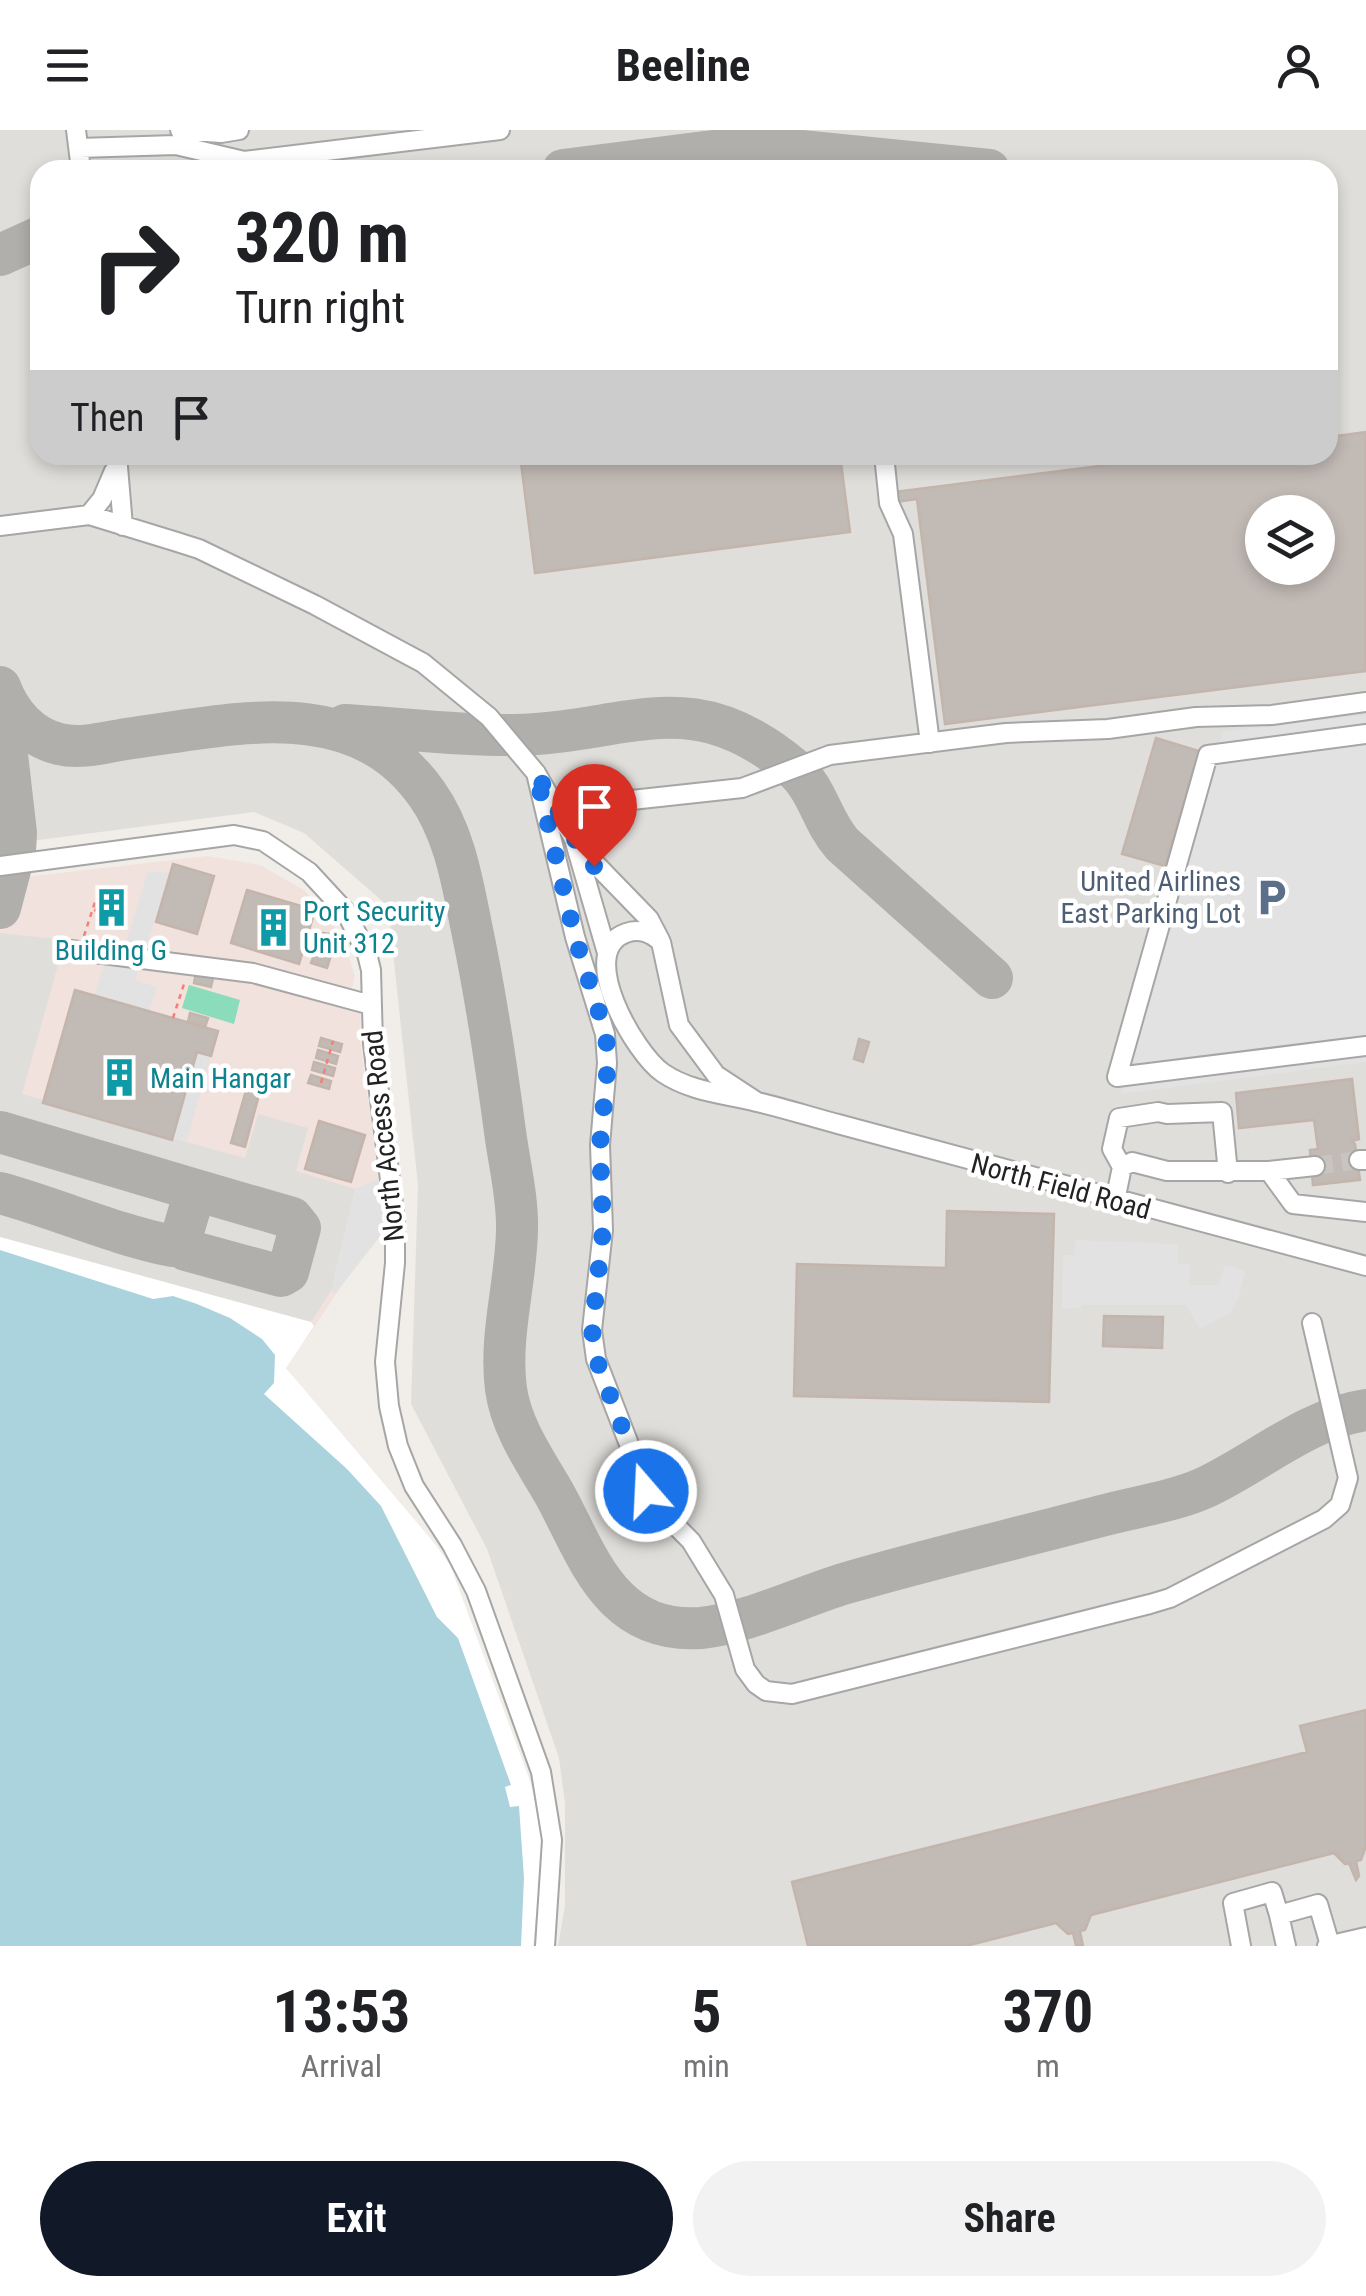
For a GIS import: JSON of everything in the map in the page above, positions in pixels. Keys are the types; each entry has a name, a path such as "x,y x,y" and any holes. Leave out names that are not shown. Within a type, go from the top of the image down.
{"street":[{"path":"180,130 239,130"},
{"path":"258,160 451,133 500,130"},
{"path":"78,139 176,145 236,160"},
{"path":"89,516 110,487 115,465"},
{"path":"118,465 123,526"},
{"path":"885,465 889,504 903,534 930,743"},
{"path":"0,526 89,516 199,548 396,647 459,690 505,734 536,773 594,866 649,919 661,942"},
{"path":"558,808 742,788 830,755 1006,733 1108,728 1196,717 1272,715 1366,702"},
{"path":"1366,734 1208,755 1117,1077 1366,1046"},
{"path":"536,773 575,937 606,1034 608,1063 600,1145 603,1230 592,1330 596,1358 651,1501 685,1534 724,1595 746,1669 766,1692 792,1694 1170,1598 1324,1519 1340,1505 1348,1478 1312,1322"},
{"name":"North Access Road","path":"0,866 234,835 263,840 309,872 346,912 361,938 371,970 370,1005 396,1220 385,1362 389,1406 398,1446 414,1486 476,1591 541,1772 552,1840 545,1946"},
{"name":"North Field Road","path":"574,838 597,911 607,954 607,976 625,1027 641,1052 663,1074 696,1089 758,1102 1366,1266"},
{"path":"607,954 616,939 631,931 646,932 661,942"},
{"name":"North Field Road","path":"661,942 680,1026 716,1076 758,1102"},
{"path":"75,951 252,974 370,1005"},
{"path":"1115,1201 1122,1167 1112,1149 1119,1118 1158,1112 1222,1112 1228,1173"},
{"path":"1122,1167 1132,1162 1168,1170 1228,1173 1315,1166"},
{"path":"1269,1171 1293,1204 1366,1212"},
{"path":"1241,1946 1232,1903 1272,1892 1286,1946"},
{"path":"1279,1914 1318,1904 1328,1946 1366,1937"}],"path":[{"path":"75,951 95,902 98,903"},
{"path":"92,910 124,920"},
{"path":"173,1018 189,965"},
{"path":"321,1083 333,1041"}],"shaded area":[{"path":"0,130 1366,130 1366,1946 558,1946 565,1906 565,1803 559,1758 487,1549 411,1404 418,1185 388,906 304,833 254,812 0,845"},
{"name":"United Airlines East Parking Lot","path":"1366,715 1366,1062 1121,1094 1222,732"},
{"path":"207,856 260,865 304,890 328,915 344,943 355,976 349,999 361,1002 360,1038 385,1230 350,1273 305,1341 0,1242 0,880"},
{"path":"148,871 170,873 135,980 157,987 149,1011 94,996 107,955 122,956"},
{"path":"0,933 65,940 22,1094 245,1158 258,1114 308,1128 296,1171 355,1189 331,1291 311,1322 0,1237"},
{"path":"197,1052 211,1056 187,1141 173,1138"},
{"path":"378,1179 385,1230 335,1294 331,1291 355,1189"},
{"path":"1075,1240 1178,1244 1178,1264 1190,1264 1189,1285 1219,1285 1225,1265 1245,1271 1238,1299 1230,1313 1200,1329 1186,1305 1082,1305 1062,1309 1063,1255 1075,1255"}],"green space":[{"path":"189,985 240,1000 234,1024 182,1008"}],"water":[{"path":"0,1242 261,1318 286,1368 436,1556 523,1785 527,1946 0,1946"}],"pier":[{"path":"0,1237 311,1322 314,1326 286,1368 450,1565 530,1781 540,1821 542,1852 533,1946 521,1946 524,1878 519,1806 510,1807 505,1787 511,1785 458,1638 437,1617 381,1506 347,1469 264,1394 274,1383 275,1355 262,1339 230,1318 173,1296 153,1299 0,1250"}],"building":[{"path":"1366,432 1366,671 945,724 917,499 895,502 894,492 1108,465 1338,465 1338,436"},
{"path":"521,465 841,465 850,532 535,573"},
{"path":"1156,738 1199,751 1165,866 1122,854"},
{"path":"173,864 214,876 197,934 156,922"},
{"name":"Port Security Unit 312","path":"247,890 315,910 299,964 231,943"},
{"name":"Building G","path":"99,897 125,905 122,916 96,909"},
{"path":"323,933 329,934 326,944 334,946 327,968 311,963"},
{"path":"196,973 213,978 211,987 194,983"},
{"name":"Main Hangar","path":"75,990 218,1031 211,1056 197,1052 172,1140 43,1103"},
{"path":"190,1013 208,1018 205,1027 188,1022"},
{"path":"321,1038 342,1044 340,1052 319,1046"},
{"path":"859,1039 869,1042 863,1062 854,1059"},
{"path":"318,1050 338,1056 336,1064 316,1058"},
{"path":"314,1062 335,1068 333,1076 312,1070"},
{"path":"311,1075 331,1081 329,1089 308,1083"},
{"path":"1352,1079 1359,1139 1352,1141 1360,1180 1313,1185 1310,1150 1318,1149 1314,1120 1239,1128 1236,1093"},
{"path":"247,1087 260,1091 245,1147 231,1143"},
{"path":"319,1121 365,1135 351,1182 305,1169"},
{"path":"947,1211 1054,1214 1049,1402 794,1396 797,1264 946,1268"},
{"path":"1104,1316 1163,1317 1162,1348 1103,1346"},
{"path":"1366,1710 1366,1846 1361,1860 1356,1861 1356,1880 1349,1863 1345,1864 1334,1853 1091,1915 1085,1930 1080,1931 1083,1946 1076,1946 1073,1933 1068,1934 1056,1923 966,1946 808,1946 792,1882 1307,1752 1300,1726"}],"taxiway":[{"path":"642,160 753,146 891,160"},
{"path":"0,255 30,242"},
{"path":"0,687 22,723 59,744 87,746 253,723 330,728 366,741 398,762 427,794 450,840 464,891 514,1191 516,1250 504,1369 509,1403 525,1444 592,1566 624,1605 645,1619 670,1627 718,1625 875,1575 1179,1497 1224,1478 1323,1422 1366,1410"},
{"path":"0,694 16,833 0,908"},
{"path":"345,725 493,735 554,732 658,718 722,726 756,742 793,768 808,785 842,844 992,978"},
{"path":"0,1132 182,1186 192,1194 192,1201 181,1239 172,1246 0,1193"},
{"path":"181,1239 186,1250 281,1276 288,1272 300,1228 292,1218 182,1186"}],"tunnel":[{"path":"1315,1166 1359,1160"}],"place":[{"name":"United Airlines East Parking Lot","path":"1271,897"},
{"name":"Building G","path":"111,907"},
{"name":"Port Security Unit 312","path":"273,927"},
{"name":"Main Hangar","path":"120,1078"}],"route":[{"path":"594,866 536,773 575,937 606,1034 608,1063 600,1145 603,1230 593,1341 646,1491"}]}
